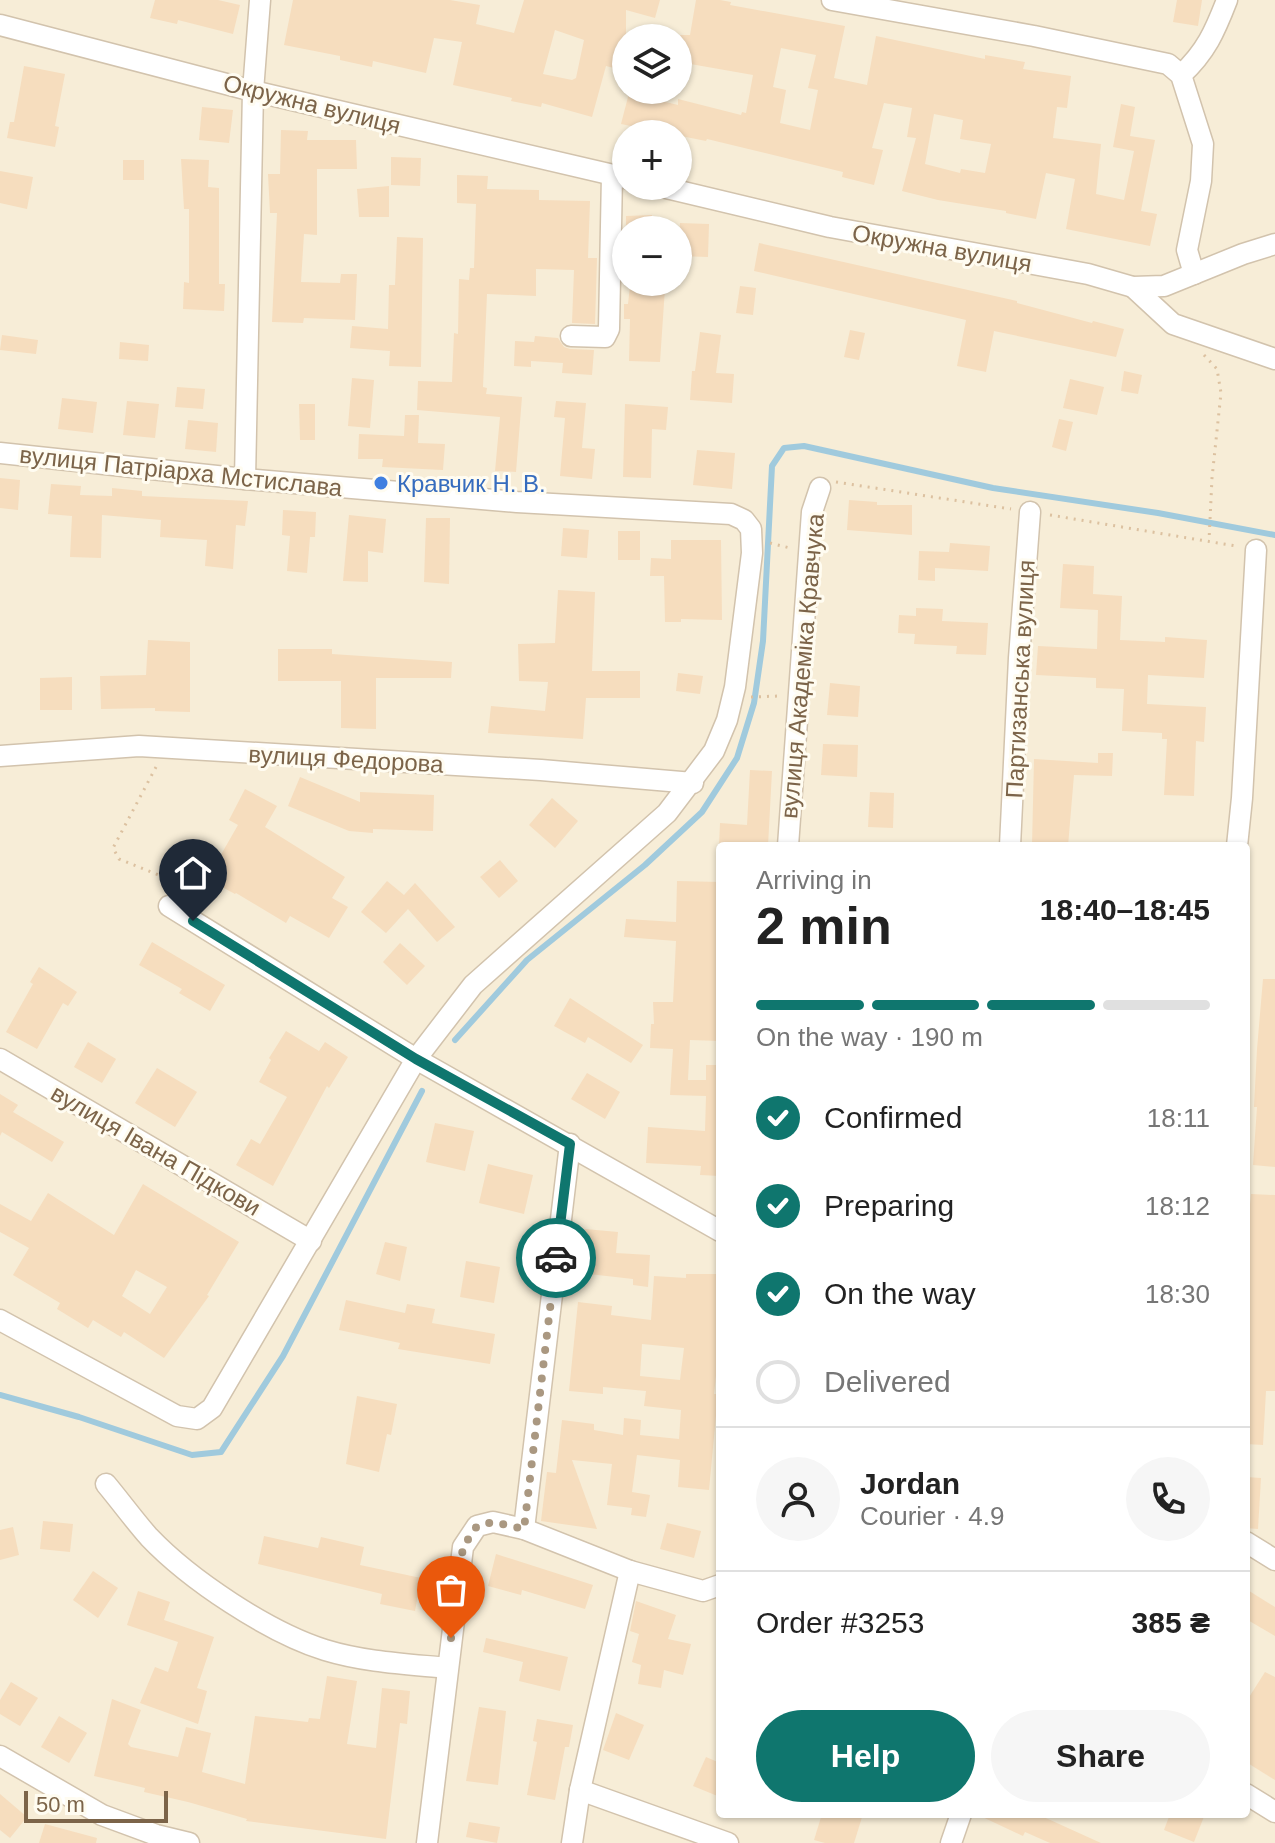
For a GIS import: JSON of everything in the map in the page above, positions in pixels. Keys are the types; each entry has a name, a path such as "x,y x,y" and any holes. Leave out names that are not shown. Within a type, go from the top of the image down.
{"street":[{"path":"245,479 253,91 260,0"},
{"path":"832,0 1034,36 1168,64 1181,75 1203,144 1201,181 1187,250 1194,274"},
{"path":"1181,75 1200,57 1227,0"},
{"name":"Окружна вулиця","path":"0,25 253,91 612,175"},
{"name":"Окружна вулиця","path":"692,194 830,227 1088,274 1133,287 1164,286 1275,244"},
{"path":"571,336 605,337 609,329 617,200"},
{"name":"Окружна вулиця","path":"1133,287 1173,324 1275,359"},
{"name":"вулиця Патріарха Мстислава","path":"0,453 245,479 517,502 731,514 744,520 751,529 752,553 735,687 727,720 714,751 693,783"},
{"name":"вулиця Академіка Кравчука","path":"788,842 812,512 820,488"},
{"name":"Партизанська вулиця","path":"1010,842 1030,512"},
{"path":"1237,842 1256,550"},
{"name":"вулиця Федорова","path":"0,756 139,746 541,770 693,783"},
{"path":"0,1320 177,1416 197,1419 212,1408 416,1059 473,985 639,839 693,783"},
{"path":"169,906 416,1059 716,1229"},
{"name":"вулиця Івана Підкови","path":"0,1059 311,1241"},
{"path":"524,1529 570,1144"},
{"path":"106,1484 150,1538 194,1577 271,1626 323,1649 374,1661 447,1668"},
{"path":"427,1843 463,1547 477,1526 493,1522 524,1529 630,1571 703,1591 716,1587"},
{"path":"1250,1544 1275,1560"},
{"path":"572,1843 580,1790 630,1571"},
{"path":"0,1756 102,1815 156,1835 189,1843"},
{"path":"580,1790 728,1843"},
{"path":"1250,1796 1275,1812"},
{"path":"951,1843 960,1818"}],"path":[{"path":"1195,347 1217,369 1221,393 1209,542"},
{"path":"745,698 764,697"},
{"path":"160,748 156,770 113,848 119,859 161,876 174,891 169,906"}],"shaded area":[{"path":"0,0 1275,0 1275,1843 0,1843"}],"building":[{"path":"155,0 218,0 240,5 233,34 178,20 177,24 150,18"},
{"path":"293,0 450,0 480,5 476,24 514,33 524,0 660,0 655,18 626,10 626,24 612,24 612,68 606,66 592,117 542,103 541,107 511,101 512,98 453,85 462,42 434,38 426,73 373,61 372,67 340,60 340,56 284,45","holes":["555,30 584,40 576,78 572,80 543,74"]},
{"path":"696,0 720,0 731,2 730,5 845,26 834,78 867,85 876,36 985,59 985,55 1025,62 1023,69 1071,76 1067,108 1057,107 1053,138 1101,144 1096,194 1124,200 1134,151 1113,147 1121,104 1135,107 1130,136 1155,140 1141,211 1157,214 1150,246 1066,229 1075,179 1046,173 1036,219 902,191 916,138 907,137 912,108 884,103 872,148 883,150 874,185 842,177 843,172 707,139 692,138 692,120 622,120 626,104 692,103 741,115 742,112 746,113 753,75 692,64 692,24","holes":["781,48 816,55 808,88 818,90 810,130 780,123 786,90 773,87","934,114 963,120 960,139 991,144 985,173 961,169 960,173 925,164"]},
{"path":"1177,0 1202,0 1198,26 1173,22"},
{"path":"24,66 65,74 55,126 59,127 55,147 7,138 10,122 14,122"},
{"path":"202,107 233,110 229,143 199,140"},
{"path":"281,130 308,131 307,140 356,140 357,169 317,169 317,235 304,234 301,282 340,283 341,274 357,274 355,320 304,318 303,323 272,322 277,213 270,213 268,174 280,174"},
{"path":"391,157 421,158 420,186 391,185"},
{"path":"181,159 209,160 208,187 219,188 219,284 225,284 224,311 183,309 184,282 189,283 189,209 184,209"},
{"path":"123,160 144,160 144,180 123,180"},
{"path":"0,171 33,177 27,209 0,203"},
{"path":"457,175 488,176 487,189 539,190 539,200 590,201 588,258 597,258 595,324 572,323 574,270 536,269 536,296 487,294 483,387 487,388 486,394 522,397 516,472 495,471 500,417 417,410 418,381 452,382 454,333 458,334 459,279 469,280 470,268 474,268 476,204 457,203"},
{"path":"389,186 389,217 359,217 357,189"},
{"path":"692,223 709,224 708,257 692,256"},
{"path":"397,237 423,238 421,367 389,366 390,351 350,348 352,326 388,329 389,285 395,285"},
{"path":"759,243 1017,301 1124,329 1116,357 994,331 986,372 957,366 966,320 754,271"},
{"path":"740,286 756,288 753,315 736,313"},
{"path":"629,296 664,296 660,362 629,361 630,319 624,319 624,304 628,304"},
{"path":"850,330 865,333 859,360 844,357"},
{"path":"700,332 721,335 716,373 734,374 732,403 690,400"},
{"path":"2,335 38,340 36,354 0,350"},
{"path":"535,336 558,338 564,347 570,349 594,350 592,375 562,373 563,363 531,361 531,367 514,366 515,341 534,342"},
{"path":"120,342 149,345 148,361 119,359"},
{"path":"1124,371 1142,375 1138,394 1121,391"},
{"path":"352,378 374,380 370,428 348,426"},
{"path":"1070,379 1104,387 1097,415 1063,408"},
{"path":"177,387 205,389 203,409 175,407"},
{"path":"62,398 97,402 93,433 58,429"},
{"path":"127,401 159,404 155,438 123,435"},
{"path":"556,401 586,403 582,448 595,449 592,479 560,476 565,418 554,417"},
{"path":"299,404 315,404 315,440 300,440"},
{"path":"625,404 668,407 666,430 652,429 651,478 623,477"},
{"path":"405,415 419,415 418,443 445,444 443,470 382,467 383,459 358,459 359,434 404,436"},
{"path":"1059,419 1073,422 1066,451 1052,447"},
{"path":"188,420 218,423 216,452 185,449"},
{"path":"697,450 735,453 732,489 693,485"},
{"path":"0,478 20,480 18,510 0,508"},
{"path":"51,484 81,486 80,495 112,496 112,488 142,491 142,496 248,501 245,526 236,525 233,569 205,566 207,540 160,537 161,520 102,515 101,558 70,557 72,516 48,514"},
{"path":"849,500 877,502 877,505 912,505 912,535 847,530"},
{"path":"283,510 316,512 315,537 310,537 307,573 287,571 290,536 282,535"},
{"path":"349,515 386,519 383,553 368,551 368,582 343,581"},
{"path":"426,518 450,518 449,584 424,582"},
{"path":"563,528 589,530 587,558 561,556"},
{"path":"618,531 640,531 640,560 618,560"},
{"path":"671,540 721,540 722,620 681,619 681,622 665,622 664,576 650,576 651,558 671,559"},
{"path":"950,543 990,546 988,571 935,568 935,581 918,580 919,551 949,552"},
{"path":"1063,564 1094,566 1093,594 1122,596 1120,640 1165,642 1165,637 1207,640 1204,678 1148,675 1147,704 1206,707 1204,742 1196,741 1194,796 1164,795 1167,739 1162,739 1162,733 1122,731 1124,689 1096,688 1096,678 1036,675 1038,646 1097,649 1098,610 1060,608"},
{"path":"558,590 595,592 592,671 640,671 640,698 586,698 583,739 488,733 491,706 545,711 548,682 519,681 518,644 555,643"},
{"path":"916,608 943,609 942,621 988,623 986,655 956,654 957,646 914,644 915,634 898,633 899,615 916,616"},
{"path":"148,640 190,642 190,712 155,711 155,708 101,709 100,676 146,675"},
{"path":"278,649 332,649 332,654 452,662 451,678 376,678 376,729 341,728 341,681 278,681"},
{"path":"678,673 703,676 700,694 676,691"},
{"path":"72,677 72,710 40,710 40,678"},
{"path":"830,683 860,686 858,717 827,715"},
{"path":"823,744 858,745 857,777 821,775"},
{"path":"1098,753 1113,753 1112,776 1074,775 1068,842 1032,842 1034,759 1098,763"},
{"path":"750,770 772,771 768,842 719,842 720,823 747,825"},
{"path":"300,777 360,802 360,792 434,795 433,831 349,831 288,806"},
{"path":"245,789 277,806 265,827 345,877 332,898 348,907 329,938 290,916 286,923 207,879 238,825 229,820"},
{"path":"870,792 894,793 893,828 868,827"},
{"path":"552,798 578,821 555,848 529,825"},
{"path":"500,860 518,881 499,898 480,877"},
{"path":"387,881 404,895 415,883 455,927 437,942 408,909 386,933 361,912"},
{"path":"677,881 716,882 716,1041 690,1040 688,1080 706,1080 706,1065 716,1065 716,1176 700,1175 701,1166 646,1163 648,1127 705,1131 706,1096 670,1095 673,1049 650,1048 651,1024 654,1024 653,1002 673,1002 676,941 624,937 626,919 676,922"},
{"path":"152,942 225,985 210,1011 179,993 182,989 139,965"},
{"path":"400,943 425,966 407,985 383,962"},
{"path":"39,967 77,992 68,1006 63,1003 37,1049 6,1032"},
{"path":"1263,979 1275,979 1275,1167 1253,1165"},
{"path":"570,998 643,1045 631,1063 588,1037 585,1043 554,1026"},
{"path":"286,1031 319,1051 325,1042 348,1057 329,1088 327,1086 273,1186 236,1165 251,1139 260,1144 287,1097 259,1082"},
{"path":"88,1042 116,1059 102,1083 74,1067"},
{"path":"157,1068 197,1092 175,1127 135,1103"},
{"path":"587,1073 620,1092 605,1119 571,1099"},
{"path":"0,1094 18,1105 13,1112 64,1142 52,1162 2,1132 0,1136"},
{"path":"435,1123 474,1131 465,1171 426,1162"},
{"path":"488,1164 533,1175 524,1214 479,1203"},
{"path":"143,1184 239,1242 209,1296 164,1358 124,1332 121,1337 93,1320 88,1328 57,1309 60,1303 13,1275 29,1248 0,1232 0,1204 31,1221 48,1193 114,1235","holes":["136,1270 167,1287 150,1314 122,1296"]},
{"path":"1251,1194 1275,1195 1275,1391 1266,1391 1263,1445 1250,1444"},
{"path":"585,1229 618,1232 616,1253 650,1255 648,1287 633,1285 633,1279 580,1273"},
{"path":"385,1242 407,1247 400,1281 376,1274"},
{"path":"466,1261 500,1267 494,1303 460,1297"},
{"path":"686,1274 716,1274 716,1415 709,1490 678,1487 680,1460 637,1455 632,1492 650,1495 646,1517 631,1515 632,1508 607,1505 612,1464 572,1460 597,1529 541,1521 547,1472 556,1473 562,1420 594,1424 594,1430 623,1435 624,1418 641,1420 640,1435 679,1439 681,1410 644,1406 646,1391 603,1387 603,1394 569,1391 578,1302 612,1306 611,1315 651,1320 654,1276 686,1278","holes":["642,1344 684,1348 680,1380 640,1376"]},
{"path":"346,1300 405,1313 407,1304 435,1309 432,1323 495,1334 490,1364 398,1349 400,1343 339,1330"},
{"path":"357,1396 397,1404 379,1472 346,1464"},
{"path":"1250,1477 1261,1478 1258,1529 1250,1528"},
{"path":"43,1521 73,1524 70,1552 40,1549"},
{"path":"667,1523 701,1531 694,1558 660,1549"},
{"path":"13,1527 19,1555 0,1560 0,1530"},
{"path":"264,1536 318,1548 321,1537 364,1547 360,1565 421,1578 415,1611 380,1604 382,1594 258,1564"},
{"path":"496,1554 593,1585 585,1609 522,1590 521,1595 488,1586"},
{"path":"93,1571 118,1588 98,1618 73,1600"},
{"path":"138,1591 170,1602 164,1620 214,1637 197,1688 207,1691 198,1724 140,1703 155,1667 168,1672 178,1642 127,1625"},
{"path":"1250,1591 1275,1607 1275,1636 1250,1621"},
{"path":"636,1601 676,1615 668,1639 691,1644 683,1675 664,1670 661,1688 638,1684 641,1665 632,1662 639,1634 630,1631"},
{"path":"486,1638 568,1657 560,1691 519,1681 523,1662 483,1652"},
{"path":"1265,1672 1275,1677 1275,1780 1250,1764 1250,1696"},
{"path":"327,1676 357,1681 347,1744 376,1748 382,1688 410,1691 407,1724 400,1723 386,1839 246,1821 188,1802 144,1792 145,1788 94,1776 112,1699 141,1710 128,1744 131,1747 178,1757 186,1727 211,1733 202,1772 245,1784 255,1716 308,1722 309,1718 320,1719"},
{"path":"11,1682 38,1698 20,1726 0,1714 0,1700"},
{"path":"479,1707 506,1711 498,1785 466,1781"},
{"path":"616,1713 644,1725 629,1760 603,1750"},
{"path":"59,1716 87,1733 69,1763 41,1747"},
{"path":"537,1719 573,1725 569,1747 565,1747 555,1800 527,1795 537,1742 533,1741"},
{"path":"706,1757 716,1761 716,1795 693,1786"},
{"path":"0,1794 27,1817 10,1838 0,1830"},
{"path":"821,1818 862,1818 854,1843 814,1840"},
{"path":"985,1818 1046,1818 1101,1843 1050,1843 1025,1832 1023,1836"},
{"path":"1168,1818 1203,1818 1194,1842 1164,1830"},
{"path":"469,1822 500,1827 497,1843 466,1837"},
{"path":"45,1824 97,1838 96,1843 39,1843"}],"waterway":[{"path":"455,1040 527,960 645,865 702,812 737,758 754,703 763,641 772,466 784,448 804,446 993,488 1158,513 1275,535"},
{"path":"0,1395 79,1417 192,1455 221,1452 283,1356 422,1091"}],"way so far":[{"path":"451,1638 463,1547 477,1526 493,1522 524,1529 556,1258"}],"place":[{"name":"Кравчик Н. В.","path":"381,483"}],"route":[{"path":"193,921 416,1059 570,1144 556,1258"}]}
